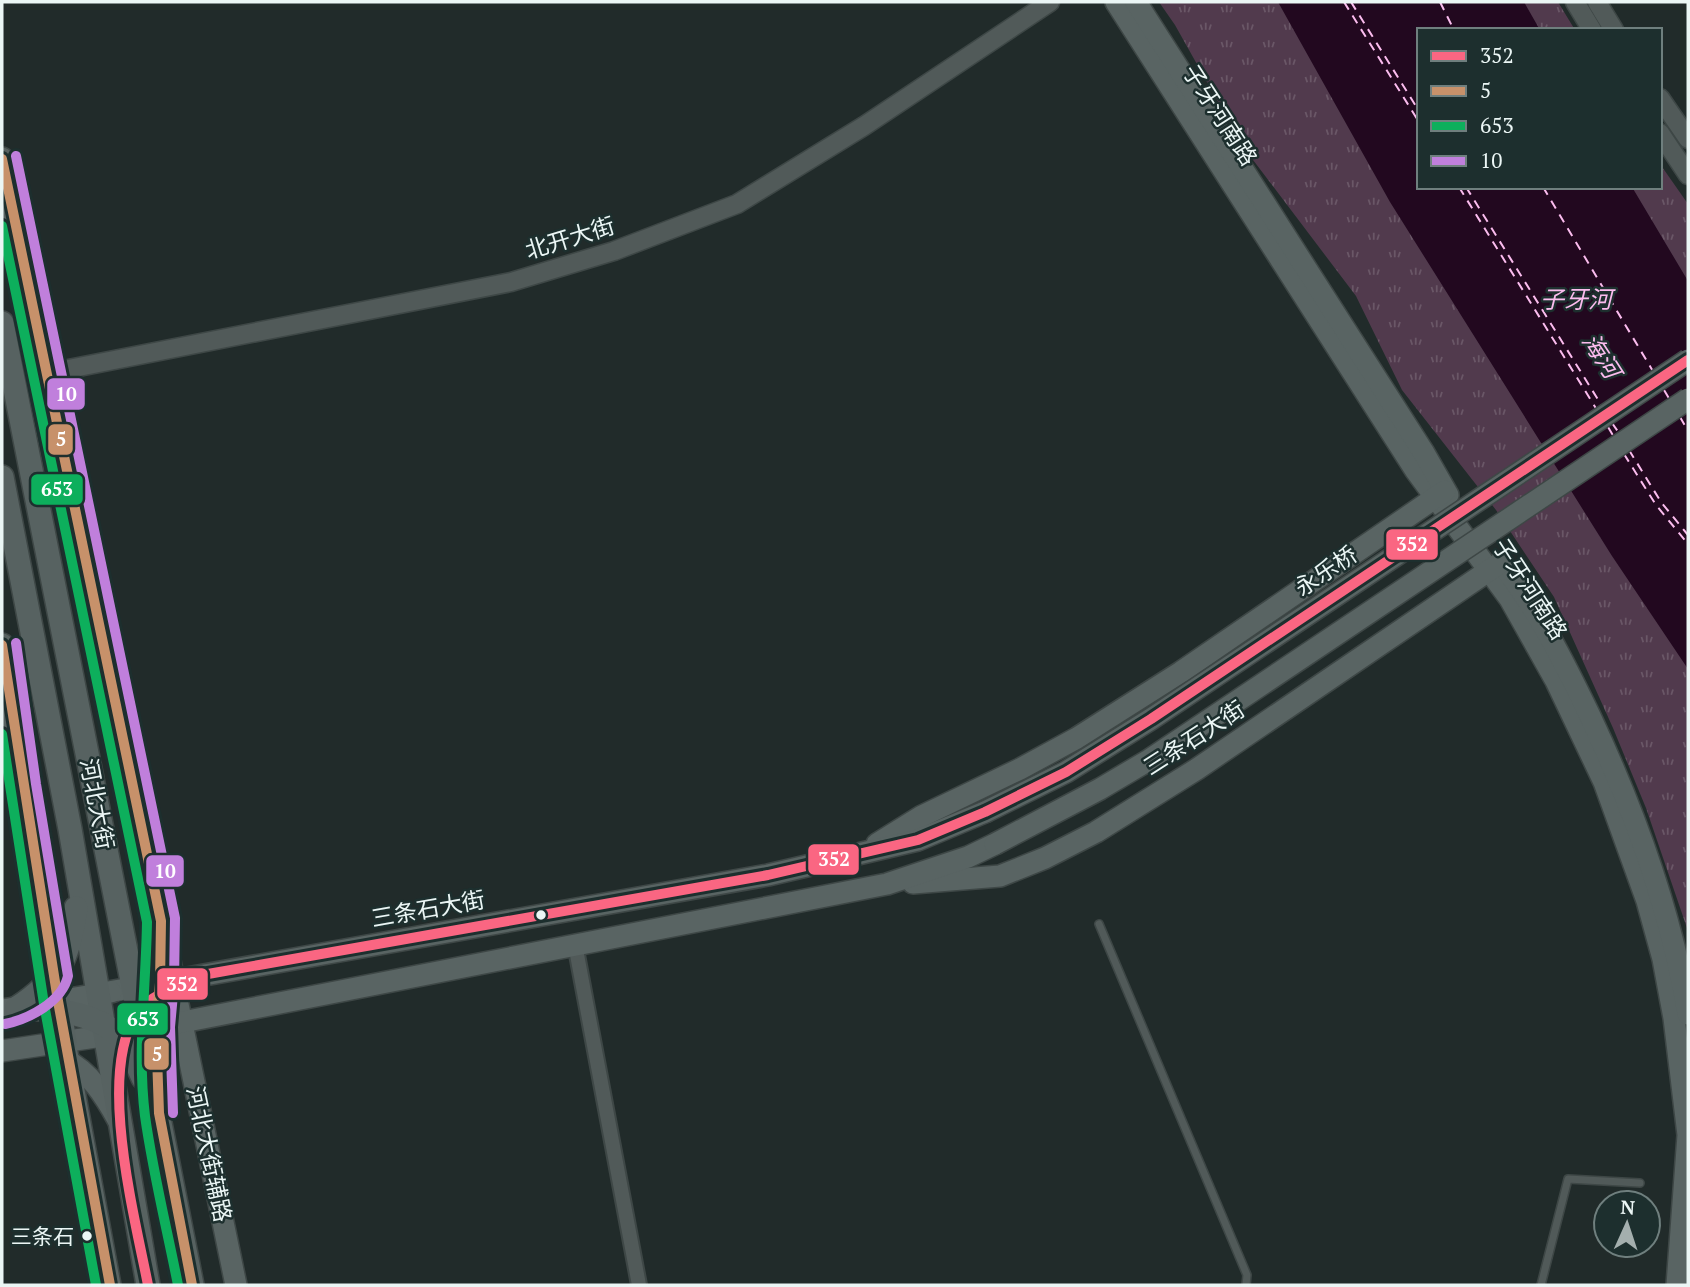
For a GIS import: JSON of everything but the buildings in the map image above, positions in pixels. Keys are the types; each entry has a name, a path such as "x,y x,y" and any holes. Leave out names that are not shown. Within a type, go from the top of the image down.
{"main road":[{"name":"子牙河南路","path":"1116,2 1409,461 1440,494 1495,567 1556,681 1604,782 1647,901 1663,959 1674,1018 1688,1135 1677,1285"},
{"name":"子牙河南路","path":"1136,2 1424,453 1440,494"},
{"path":"2,159 161,921 167,987 126,1030"},
{"name":"河北大街","path":"2,323 134,989 126,1030 119,1122 148,1285"},
{"name":"永乐桥","path":"985,812 1066,772 1151,719 1688,360"},
{"name":"三条石大街","path":"887,884 968,857 1100,789 1149,760 1688,399"},
{"name":"河北大街","path":"2,477 70,829 97,994 126,1030"},
{"name":"三条石大街","path":"861,853 922,816 1077,738 1181,672 1440,494"},
{"name":"子牙河南路","path":"1495,567 1521,588 1572,680 1616,772 1653,865 1679,960 1688,1014"},
{"name":"三条石大街","path":"2,1051 25,1048 67,1051 126,1030 182,1022 887,884 1000,876 1045,858 1096,832 1198,768 1495,567"},
{"path":"2,645 22,786 59,1006 110,1285"},
{"name":"三条石大街","path":"59,1006 97,994 167,987 208,974 768,875 918,840 985,812"},
{"path":"10,1009 45,988 54,976 72,936 78,876"},
{"name":"河北大街辅路","path":"167,987 182,1022 236,1285"},
{"path":"10,1009 59,1006 126,1030 159,1113 192,1285"},
{"path":"126,1030 159,1113"},
{"path":"67,1051 97,1086 119,1122"}],"street":[{"name":"北开大街","path":"48,373 511,282 614,251 737,204 864,127 1050,2"},
{"path":"1575,2 1591,28"},
{"path":"1597,2 1613,28"},
{"path":"1662,101 1688,139"},
{"path":"1662,136 1688,175"},
{"path":"575,944 639,1285"}],"lane":[{"path":"1099,924 1247,1275 1246,1285"},
{"path":"1541,1285 1568,1179 1640,1183"}],"green space":[{"path":"1159,2 1558,2 1574,28 1417,28 1417,189 1662,189 1662,167 1688,204 1688,931 1646,808 1554,597 1496,510 1402,390 1356,296 1244,148 1175,25"}],"water":[{"name":"子牙河","path":"1278,2 1524,2 1539,28 1417,28 1417,189 1633,189 1688,281 1688,669 1612,556 1390,202"}],"ferry route":[{"path":"1344,2 1417,119"},
{"path":"1351,2 1417,108"},
{"path":"1440,2 1453,28"},
{"path":"1460,189 1597,410"},
{"path":"1467,189 1602,406"},
{"path":"1544,189 1654,373"},
{"path":"1664,390 1670,400"},
{"path":"1680,417 1688,431"},
{"path":"1612,423 1619,433"},
{"path":"1608,427 1614,437"},
{"path":"1629,450 1661,502 1688,535"},
{"path":"1624,454 1656,505 1688,544"}],"transit line":[{"name":"10","path":"16,156 175,918 170,1027 173,1113"},
{"name":"5","path":"2,159 161,921 156,1027 159,1113 192,1285"},
{"name":"653","path":"2,226 147,922 142,1043 145,1116 178,1285"},
{"name":"352","path":"148,1285 128,1184 119,1106 120,1070 126,1038 138,1012 152,999 208,974 768,875 918,840 985,812 1066,772 1151,719 1688,360"},
{"name":"10","path":"5,1024 43,1008 59,994 68,976 16,643"},
{"name":"5","path":"2,645 58,1001 110,1285"},
{"name":"653","path":"2,734 44,1004 96,1285"}],"place":[{"name":"三条石","path":"87,1236"}],"water label":[{"name":"海河","path":"1601,356"}]}
